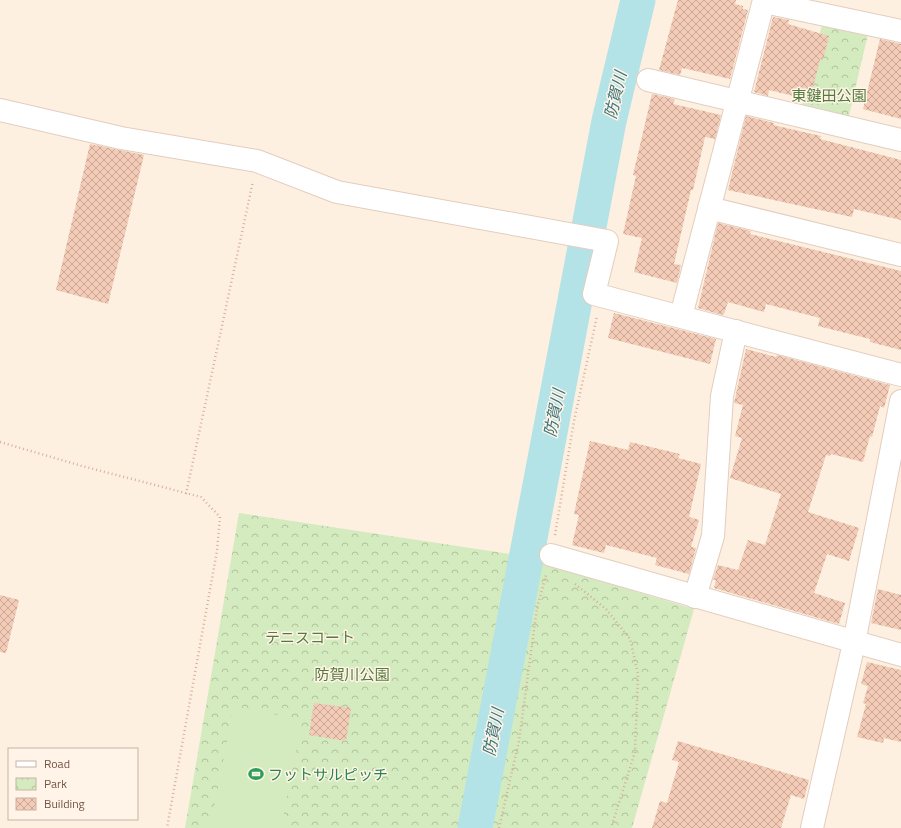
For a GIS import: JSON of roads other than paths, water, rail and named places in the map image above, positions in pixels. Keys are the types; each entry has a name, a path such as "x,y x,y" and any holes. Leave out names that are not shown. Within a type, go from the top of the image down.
{"street":[{"path":"681,316 764,1 901,31"},
{"path":"648,80 901,140"},
{"path":"0,110 121,138 257,161 337,192 549,230 607,242 594,294 901,375"},
{"path":"709,208 901,255"},
{"path":"695,597 713,536 722,396 736,331"},
{"path":"812,828 854,643 901,401"},
{"path":"551,555 854,643 901,655"}],"waterway":[{"name":"防賀川","path":"475,828 609,121 638,0"}],"place":[{"name":"フットサルピッチ","path":"256,774"}],"park label":[{"name":"東鍵田公園","path":"829,95"},
{"name":"テニスコート","path":"310,637"},
{"name":"防賀川公園","path":"352,674"}]}
